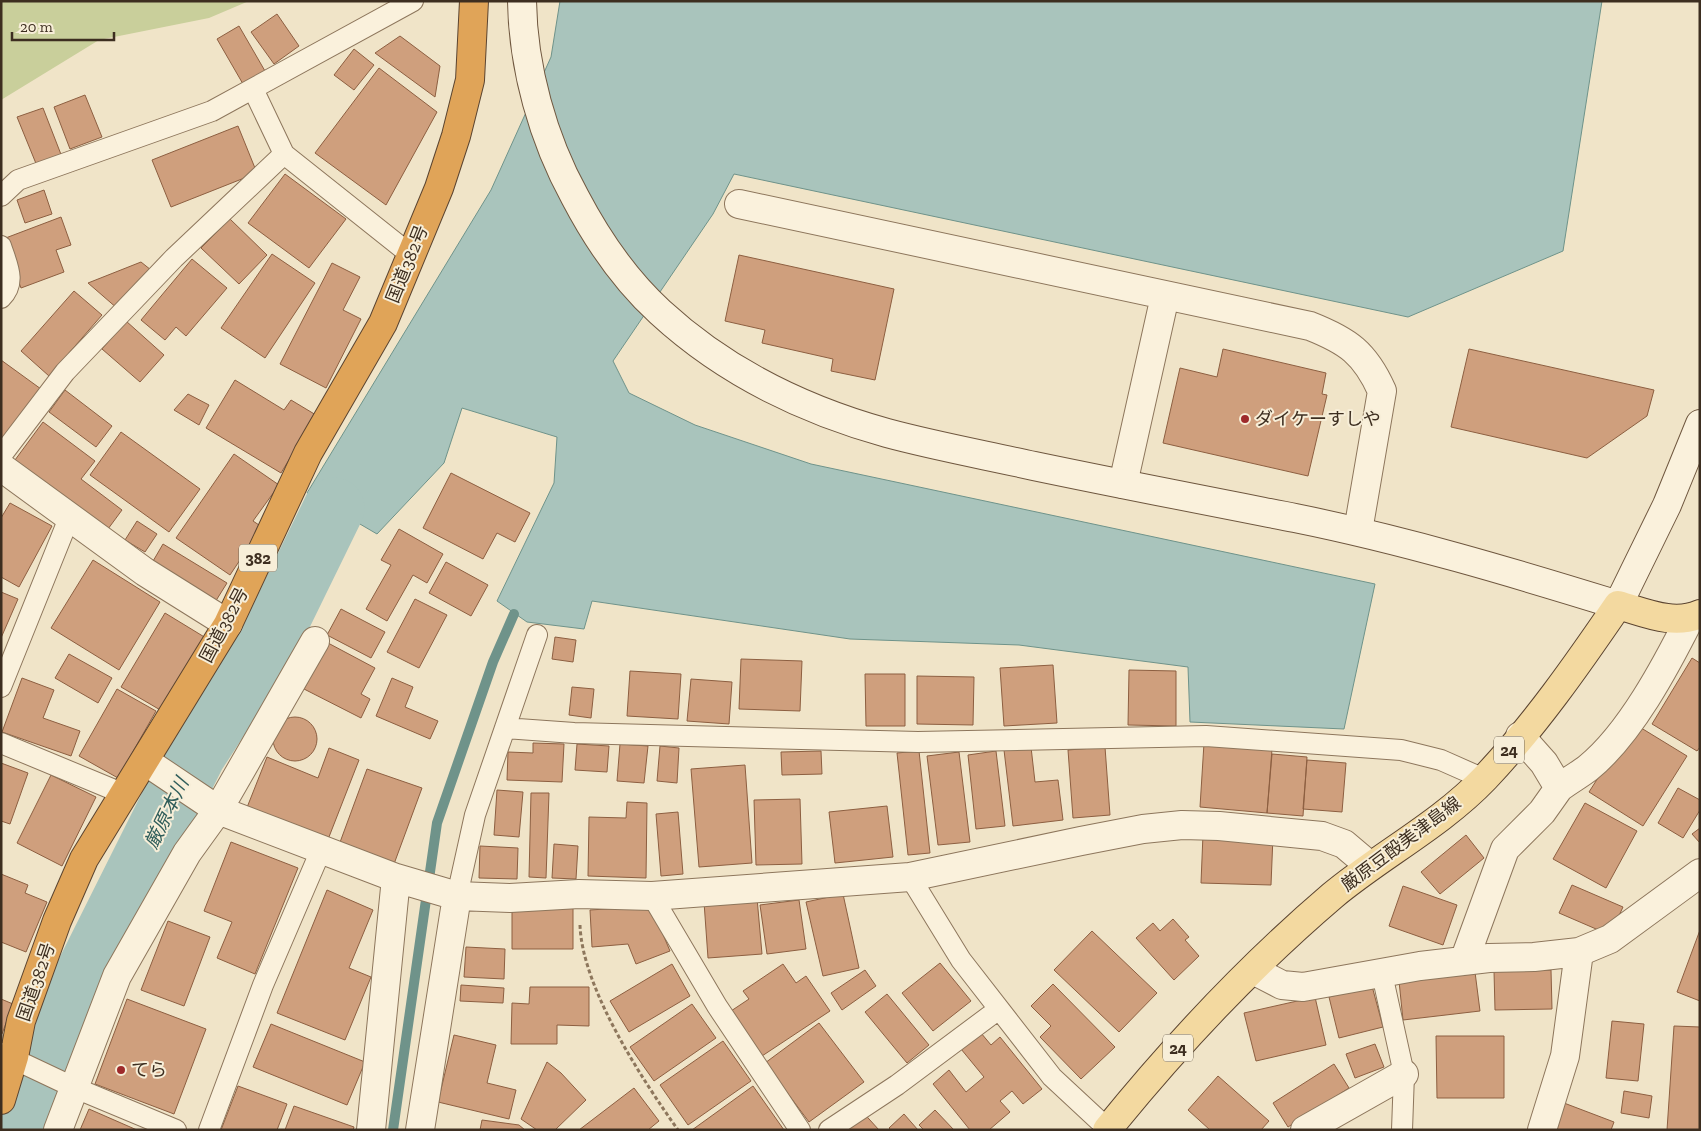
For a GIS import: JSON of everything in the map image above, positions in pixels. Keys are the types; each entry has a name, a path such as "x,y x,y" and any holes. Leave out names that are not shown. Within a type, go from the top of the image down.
{"highway":[{"name":"国道382号","path":"1,1100 22,1021 57,921 84,859 124,794 151,766 228,624 308,453 383,323 439,188 456,136 468,89 474,1"}],"main road":[{"path":"1618,605 1659,617 1677,620 1695,616"},
{"name":"厳原豆酘美津島線","path":"1108,1129 1197,1027 1252,970 1332,897 1370,866 1431,824 1484,780 1564,683 1618,605"}],"street":[{"path":"522,1 526,50 547,135 566,182 591,226 620,268 659,311 744,374 778,392 822,411 887,433 1123,484 1358,530 1618,605 1667,505 1700,424"},
{"path":"739,204 1310,326 1341,339 1359,353 1374,372 1382,391 1358,530"},
{"path":"1123,484 1165,296"},
{"path":"1,467 145,572 228,624"},
{"path":"1464,961 1504,850 1542,812 1559,788 1588,768 1616,740 1695,616"},
{"path":"58,1130 69,1085 117,976 212,806 315,641"},
{"path":"1520,736 1544,763 1559,788"},
{"path":"151,766 212,806 402,880 450,894 510,898 579,894 652,896 910,877 1143,829 1182,825 1219,826 1322,836 1344,844 1370,866"},
{"path":"1252,970 1282,984 1303,986 1420,966 1579,952 1610,939 1700,872"},
{"path":"370,1130 402,880"},
{"path":"420,1130 450,894"},
{"path":"1542,1130 1565,1056 1579,952"},
{"path":"1305,1130 1404,1074"}],"lane":[{"path":"1,196 18,180 212,111 413,1"},
{"path":"253,89 284,154 412,255"},
{"path":"1,456 65,372 174,258 284,154"},
{"path":"1,246 12,279 8,291 1,298"},
{"path":"1,687 69,518"},
{"path":"450,894 537,635"},
{"path":"505,728 584,734 918,742 1206,736 1401,750 1441,760 1484,780"},
{"path":"1,743 124,794"},
{"path":"209,1130 264,985 321,850"},
{"path":"910,877 961,960 1052,1077 1108,1129"},
{"path":"652,896 717,1006 800,1130"},
{"path":"1382,974 1404,1074 1402,1130"},
{"path":"830,1130 897,1084 999,1009"},
{"path":"12,1057 69,1085 176,1130"}],"path":[{"path":"579,894 580,942 595,985 614,1027 647,1087 678,1130"}],"green space":[{"path":"1,1 249,1 209,18 99,40 1,100"}],"water":[{"path":"560,1 1602,1 1563,251 1408,317 734,174 713,214 613,361 629,393 695,425 811,464 1375,584 1344,729 1190,722 1188,667 1019,645 850,639 592,601 584,629 527,622 497,601 554,483 557,437 462,408 444,463 377,534 307,493 491,190 551,57"}],"building":[{"path":"277,14 299,46 274,64 251,32"},
{"path":"239,26 265,71 243,84 217,39"},
{"path":"400,36 440,66 435,97 375,53"},
{"path":"354,49 374,65 354,90 334,75"},
{"path":"379,68 437,112 386,205 315,153"},
{"path":"85,95 102,137 70,149 54,107"},
{"path":"43,108 62,157 37,166 17,117"},
{"path":"238,126 257,173 171,207 152,160"},
{"path":"285,174 346,219 309,268 248,223"},
{"path":"44,190 52,214 25,223 17,200"},
{"path":"61,217 71,245 56,250 64,272 21,288 3,239"},
{"path":"230,219 267,255 239,284 201,248"},
{"path":"272,254 315,283 265,358 221,328"},
{"path":"739,255 894,289 875,380 831,371 833,359 762,343 765,330 725,321"},
{"path":"192,259 227,288 186,336 176,327 165,340 141,320"},
{"path":"141,262 151,270 118,309 88,283"},
{"path":"332,263 360,277 343,310 361,319 326,388 280,364"},
{"path":"74,291 102,315 49,376 21,351"},
{"path":"126,321 164,355 140,382 102,349"},
{"name":"ダイケーすしや","path":"1223,349 1326,373 1322,394 1327,395 1308,476 1163,443 1180,368 1217,377"},
{"path":"1469,349 1654,390 1647,416 1587,458 1451,427"},
{"path":"1,360 41,389 1,441"},
{"path":"235,380 284,410 291,400 316,415 281,473 206,428"},
{"path":"65,390 112,426 96,447 49,412"},
{"path":"188,394 209,405 199,425 174,410"},
{"path":"43,422 95,461 81,479 122,510 108,529 15,460"},
{"path":"121,432 200,489 169,532 90,475"},
{"path":"234,454 279,485 253,521 262,527 230,575 176,538"},
{"path":"451,473 530,513 515,542 497,533 483,559 423,528"},
{"path":"10,503 52,526 19,587 1,577 1,518"},
{"path":"137,521 157,534 145,552 125,540"},
{"path":"399,529 443,554 427,583 413,575 387,621 366,609 391,565 381,560"},
{"path":"163,544 227,583 212,607 149,568"},
{"path":"93,560 160,602 119,670 51,628"},
{"path":"446,562 488,585 471,616 429,593"},
{"path":"1,592 18,599 1,638"},
{"path":"415,599 447,615 419,668 387,652"},
{"path":"341,609 385,632 371,658 327,635"},
{"path":"165,613 206,638 162,711 121,687"},
{"path":"555,637 576,640 573,662 552,659"},
{"path":"328,643 375,668 361,694 370,699 361,718 304,689"},
{"path":"69,654 112,678 98,703 55,678"},
{"path":"1692,658 1700,663 1700,747 1697,751 1652,724"},
{"path":"741,659 802,661 800,711 739,709"},
{"path":"1053,665 1057,723 1004,726 1000,668"},
{"path":"1129,670 1176,671 1176,726 1128,725"},
{"path":"630,671 681,674 678,719 627,716"},
{"path":"865,674 905,674 905,726 866,726"},
{"path":"917,676 974,677 973,725 917,724"},
{"path":"22,678 54,690 43,718 80,731 71,756 2,732"},
{"path":"392,678 413,687 405,707 438,721 430,739 376,716"},
{"path":"691,679 732,682 729,724 687,721"},
{"path":"572,687 594,689 591,718 569,715"},
{"path":"117,689 156,711 118,778 79,756"},
{"path":"295,717 307,721 313,727 317,739 313,751 307,757 295,761 283,757 277,751 273,739 277,727 283,721"},
{"path":"1633,723 1687,756 1643,826 1589,792"},
{"path":"533,743 564,744 562,782 507,780 508,752 533,753"},
{"path":"1204,743 1272,749 1267,813 1200,807"},
{"path":"577,744 609,746 607,772 575,770"},
{"path":"620,744 648,746 644,783 617,781"},
{"path":"660,746 679,748 677,783 657,781"},
{"path":"1031,747 1035,782 1058,780 1063,820 1013,826 1004,750"},
{"path":"1105,747 1110,815 1073,818 1068,750"},
{"path":"329,748 359,760 327,842 246,810 267,757 318,778"},
{"path":"821,751 822,774 782,775 781,752"},
{"path":"919,751 930,853 908,855 897,753"},
{"path":"996,751 1005,826 976,829 968,755"},
{"path":"959,752 970,842 938,845 927,756"},
{"path":"1272,754 1307,757 1303,816 1267,813"},
{"path":"1307,760 1346,763 1342,812 1303,809"},
{"path":"1,763 28,773 10,824 1,821"},
{"path":"745,765 752,863 699,867 691,769"},
{"path":"367,769 422,788 394,864 339,845"},
{"path":"51,775 96,797 62,866 17,843"},
{"path":"1678,788 1700,800 1700,810 1683,838 1658,823"},
{"path":"497,790 523,792 519,837 494,835"},
{"path":"531,793 549,793 546,878 529,877"},
{"path":"800,799 802,864 756,865 754,800"},
{"path":"627,802 647,803 646,878 588,876 589,817 626,818"},
{"path":"1585,803 1637,831 1606,888 1553,859"},
{"path":"887,806 893,857 835,863 829,812"},
{"path":"678,812 683,874 661,876 656,814"},
{"path":"1700,828 1700,843 1692,834"},
{"path":"1203,834 1273,836 1271,885 1201,883"},
{"path":"1466,835 1484,858 1440,894 1421,872"},
{"path":"231,842 298,868 255,974 217,958 232,922 204,911"},
{"path":"554,844 578,846 576,879 552,878"},
{"path":"480,846 518,848 517,879 479,878"},
{"path":"1,874 28,885 25,893 47,902 26,952 1,942"},
{"path":"1572,885 1623,907 1610,935 1559,913"},
{"path":"1403,886 1457,905 1443,945 1389,926"},
{"path":"327,890 373,910 349,968 371,977 345,1040 277,1013"},
{"path":"843,894 859,968 823,976 806,902"},
{"path":"757,898 762,954 708,958 704,902"},
{"path":"799,900 806,949 767,954 760,905"},
{"path":"512,906 573,906 573,949 512,949"},
{"path":"651,906 670,951 636,964 628,944 592,947 590,910"},
{"path":"1173,919 1189,937 1185,940 1199,956 1174,980 1136,938 1153,923 1160,931"},
{"path":"168,921 210,937 184,1006 141,990"},
{"path":"1700,930 1700,1001 1677,992"},
{"path":"1092,931 1157,993 1119,1032 1054,970"},
{"path":"466,947 505,949 504,979 464,977"},
{"path":"940,963 971,1001 933,1031 902,993"},
{"path":"672,964 690,996 629,1032 610,1001"},
{"path":"783,964 796,983 806,976 830,1011 762,1056 731,1011 749,999 743,991"},
{"path":"865,970 876,986 842,1010 831,993"},
{"path":"1551,970 1552,1009 1495,1010 1494,971"},
{"path":"1475,972 1480,1011 1403,1020 1399,981"},
{"path":"1053,984 1115,1047 1081,1079 1040,1037 1051,1026 1031,1006"},
{"path":"461,985 504,988 503,1003 460,1001"},
{"path":"1372,986 1383,1027 1339,1038 1329,997"},
{"path":"530,987 589,987 589,1026 557,1025 557,1044 511,1044 512,1003 529,1004"},
{"path":"887,994 929,1045 907,1063 865,1012"},
{"path":"1315,997 1326,1045 1256,1061 1244,1013"},
{"path":"1,999 13,1004 2,1034 1,1033"},
{"path":"127,999 206,1029 174,1114 95,1084"},
{"path":"692,1004 716,1038 654,1081 630,1047"},
{"path":"1612,1021 1644,1024 1638,1081 1606,1078"},
{"path":"819,1023 864,1082 809,1122 765,1063"},
{"path":"271,1024 365,1062 347,1105 253,1067"},
{"path":"1674,1026 1700,1027 1700,1130 1667,1130"},
{"path":"981,1033 991,1045 1000,1037 1042,1089 1023,1104 1012,1091 1000,1101 1010,1112 989,1130 970,1130 933,1084 949,1070 966,1092 984,1077 961,1049"},
{"path":"454,1035 496,1045 487,1083 516,1090 509,1119 438,1102"},
{"path":"1436,1036 1504,1036 1504,1098 1437,1098"},
{"path":"723,1041 751,1081 688,1125 660,1085"},
{"path":"1375,1044 1384,1067 1355,1078 1346,1054"},
{"path":"547,1062 561,1073 586,1100 555,1130 537,1130 521,1119"},
{"path":"1334,1064 1349,1088 1288,1127 1273,1103"},
{"path":"1218,1076 1269,1121 1261,1130 1210,1130 1188,1110"},
{"path":"238,1086 287,1104 277,1130 221,1130"},
{"path":"753,1086 784,1130 692,1130"},
{"path":"634,1088 659,1121 648,1130 579,1130"},
{"path":"1624,1091 1652,1096 1649,1118 1621,1113"},
{"path":"1564,1103 1614,1122 1611,1130 1553,1130"},
{"path":"294,1106 354,1127 353,1130 285,1130"},
{"path":"89,1109 137,1130 80,1130"},
{"path":"860,1109 879,1130 836,1130"},
{"path":"935,1110 954,1130 924,1130 919,1125"},
{"path":"904,1114 918,1130 891,1130 889,1128"},
{"path":"482,1120 519,1125 525,1130 480,1130"}],"waterway":[{"name":"厳原本川","path":"22,1130 61,1023 195,755 269,641 334,508"},
{"path":"393,1130 437,823 493,662 514,614"}],"place":[{"name":"ダイケーすしや","path":"1245,419"},
{"name":"てら","path":"121,1070"}]}
